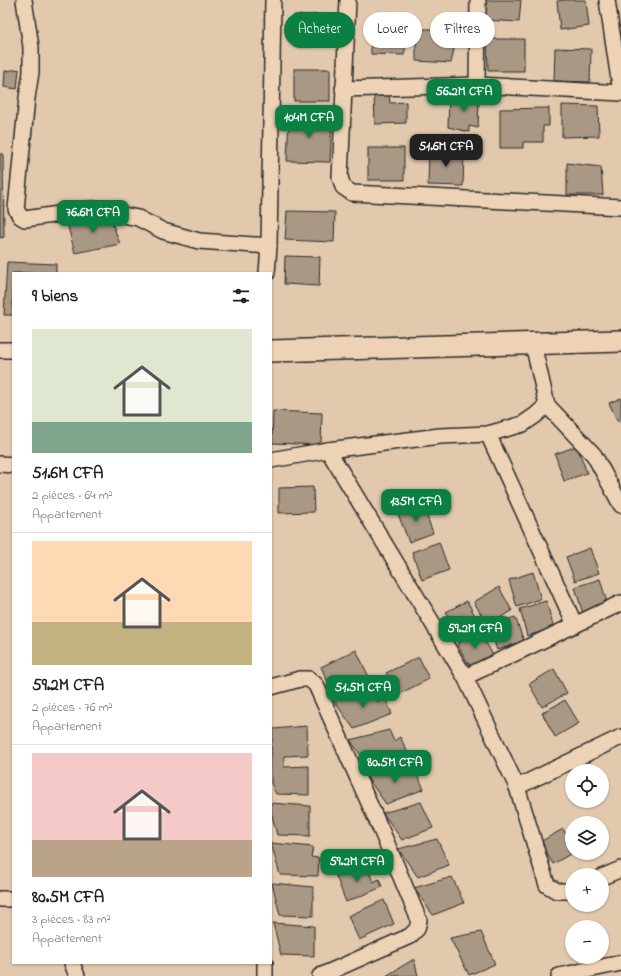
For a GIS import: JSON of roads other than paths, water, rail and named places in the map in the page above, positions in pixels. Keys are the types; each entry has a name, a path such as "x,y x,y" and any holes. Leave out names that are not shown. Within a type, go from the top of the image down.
{"street":[{"path":"24,0 31,47 31,72 16,209 20,216 25,219 93,209 138,218 163,231 199,241 268,246"},
{"path":"267,272 273,0"},
{"path":"348,0 340,177 343,187 352,193 621,207"},
{"path":"477,85 478,0"},
{"path":"343,89 477,85 621,93 608,0"},
{"path":"272,351 621,341"},
{"path":"533,344 547,405 594,455 621,505"},
{"path":"0,350 12,350"},
{"path":"272,460 328,450 440,436 488,434 523,424 547,405"},
{"path":"488,434 575,625"},
{"path":"328,450 465,677 517,786 547,885 557,891 565,891"},
{"path":"0,464 12,465"},
{"path":"465,677 621,603"},
{"path":"272,687 300,679 309,679 316,685 382,832 419,920 417,929 410,936 320,976"},
{"path":"517,786 621,737"},
{"path":"609,874 621,869"},
{"path":"0,899 12,899"},
{"path":"559,976 621,963"},
{"path":"72,964 77,976"},
{"path":"265,964 266,976"}]}
